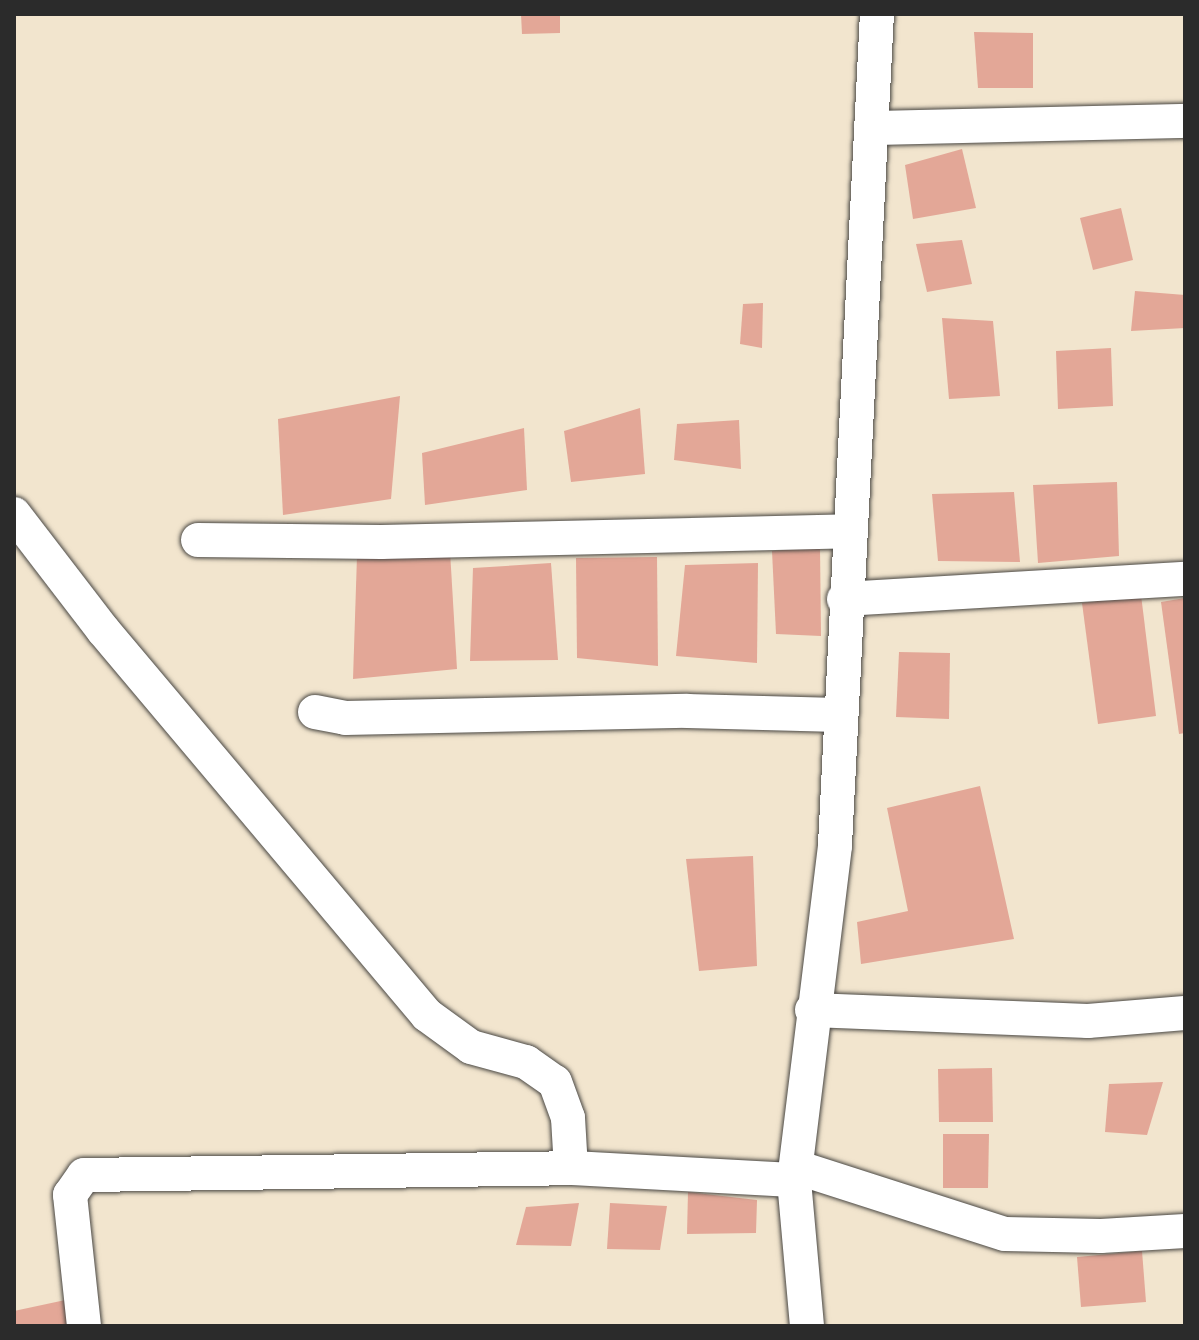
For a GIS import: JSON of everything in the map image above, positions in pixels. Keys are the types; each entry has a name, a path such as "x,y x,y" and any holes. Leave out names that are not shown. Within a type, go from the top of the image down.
{"street":[{"path":"807,1326 795,1174 812,1010 835,845 844,599 877,14"},
{"path":"871,128 1185,121"},
{"path":"14,514 103,630 427,1015 471,1047 526,1062 555,1082 568,1118 571,1168"},
{"path":"198,540 381,542 850,531"},
{"path":"844,599 1185,579"},
{"path":"315,712 345,718 687,711 839,715"},
{"path":"812,1010 1088,1021 1185,1013"},
{"path":"84,1326 70,1195 84,1175 571,1168 795,1174 1005,1234 1101,1236 1185,1231"}],"building":[{"path":"521,14 560,14 560,33 522,34"},
{"path":"974,32 1033,33 1033,88 978,88"},
{"path":"962,149 976,208 913,219 905,165"},
{"path":"1121,208 1133,260 1093,270 1080,218"},
{"path":"962,240 972,284 927,292 916,244"},
{"path":"1135,291 1185,295 1185,328 1131,331"},
{"path":"763,303 762,348 740,344 743,304"},
{"path":"942,318 993,321 1000,396 949,399"},
{"path":"1111,348 1113,406 1058,409 1056,351"},
{"path":"400,396 391,499 283,515 278,419"},
{"path":"640,408 645,474 571,482 564,431"},
{"path":"739,420 741,469 674,460 677,424"},
{"path":"524,428 527,490 425,505 422,453"},
{"path":"1117,482 1119,556 1038,563 1033,485"},
{"path":"1014,492 1020,562 938,561 932,494"},
{"path":"820,547 821,636 776,634 772,551"},
{"path":"450,551 457,669 353,679 357,556"},
{"path":"657,557 658,666 577,658 576,558"},
{"path":"551,563 558,660 470,661 473,568"},
{"path":"758,563 757,663 676,656 685,565"},
{"path":"1141,595 1156,716 1098,724 1082,603"},
{"path":"1185,598 1185,733 1179,734 1161,602"},
{"path":"899,652 950,653 949,719 896,717"},
{"path":"980,786 1014,939 861,964 857,922 908,911 887,808"},
{"path":"753,856 757,966 699,971 686,859"},
{"path":"992,1068 993,1122 939,1122 938,1069"},
{"path":"1163,1082 1147,1135 1105,1132 1109,1084"},
{"path":"943,1134 989,1134 988,1188 943,1188"},
{"path":"688,1192 757,1200 756,1233 687,1234"},
{"path":"579,1203 571,1246 516,1245 526,1207"},
{"path":"610,1203 667,1206 660,1250 607,1249"},
{"path":"1142,1251 1146,1302 1081,1307 1077,1257"},
{"path":"70,1299 74,1326 14,1326 14,1311"}]}
